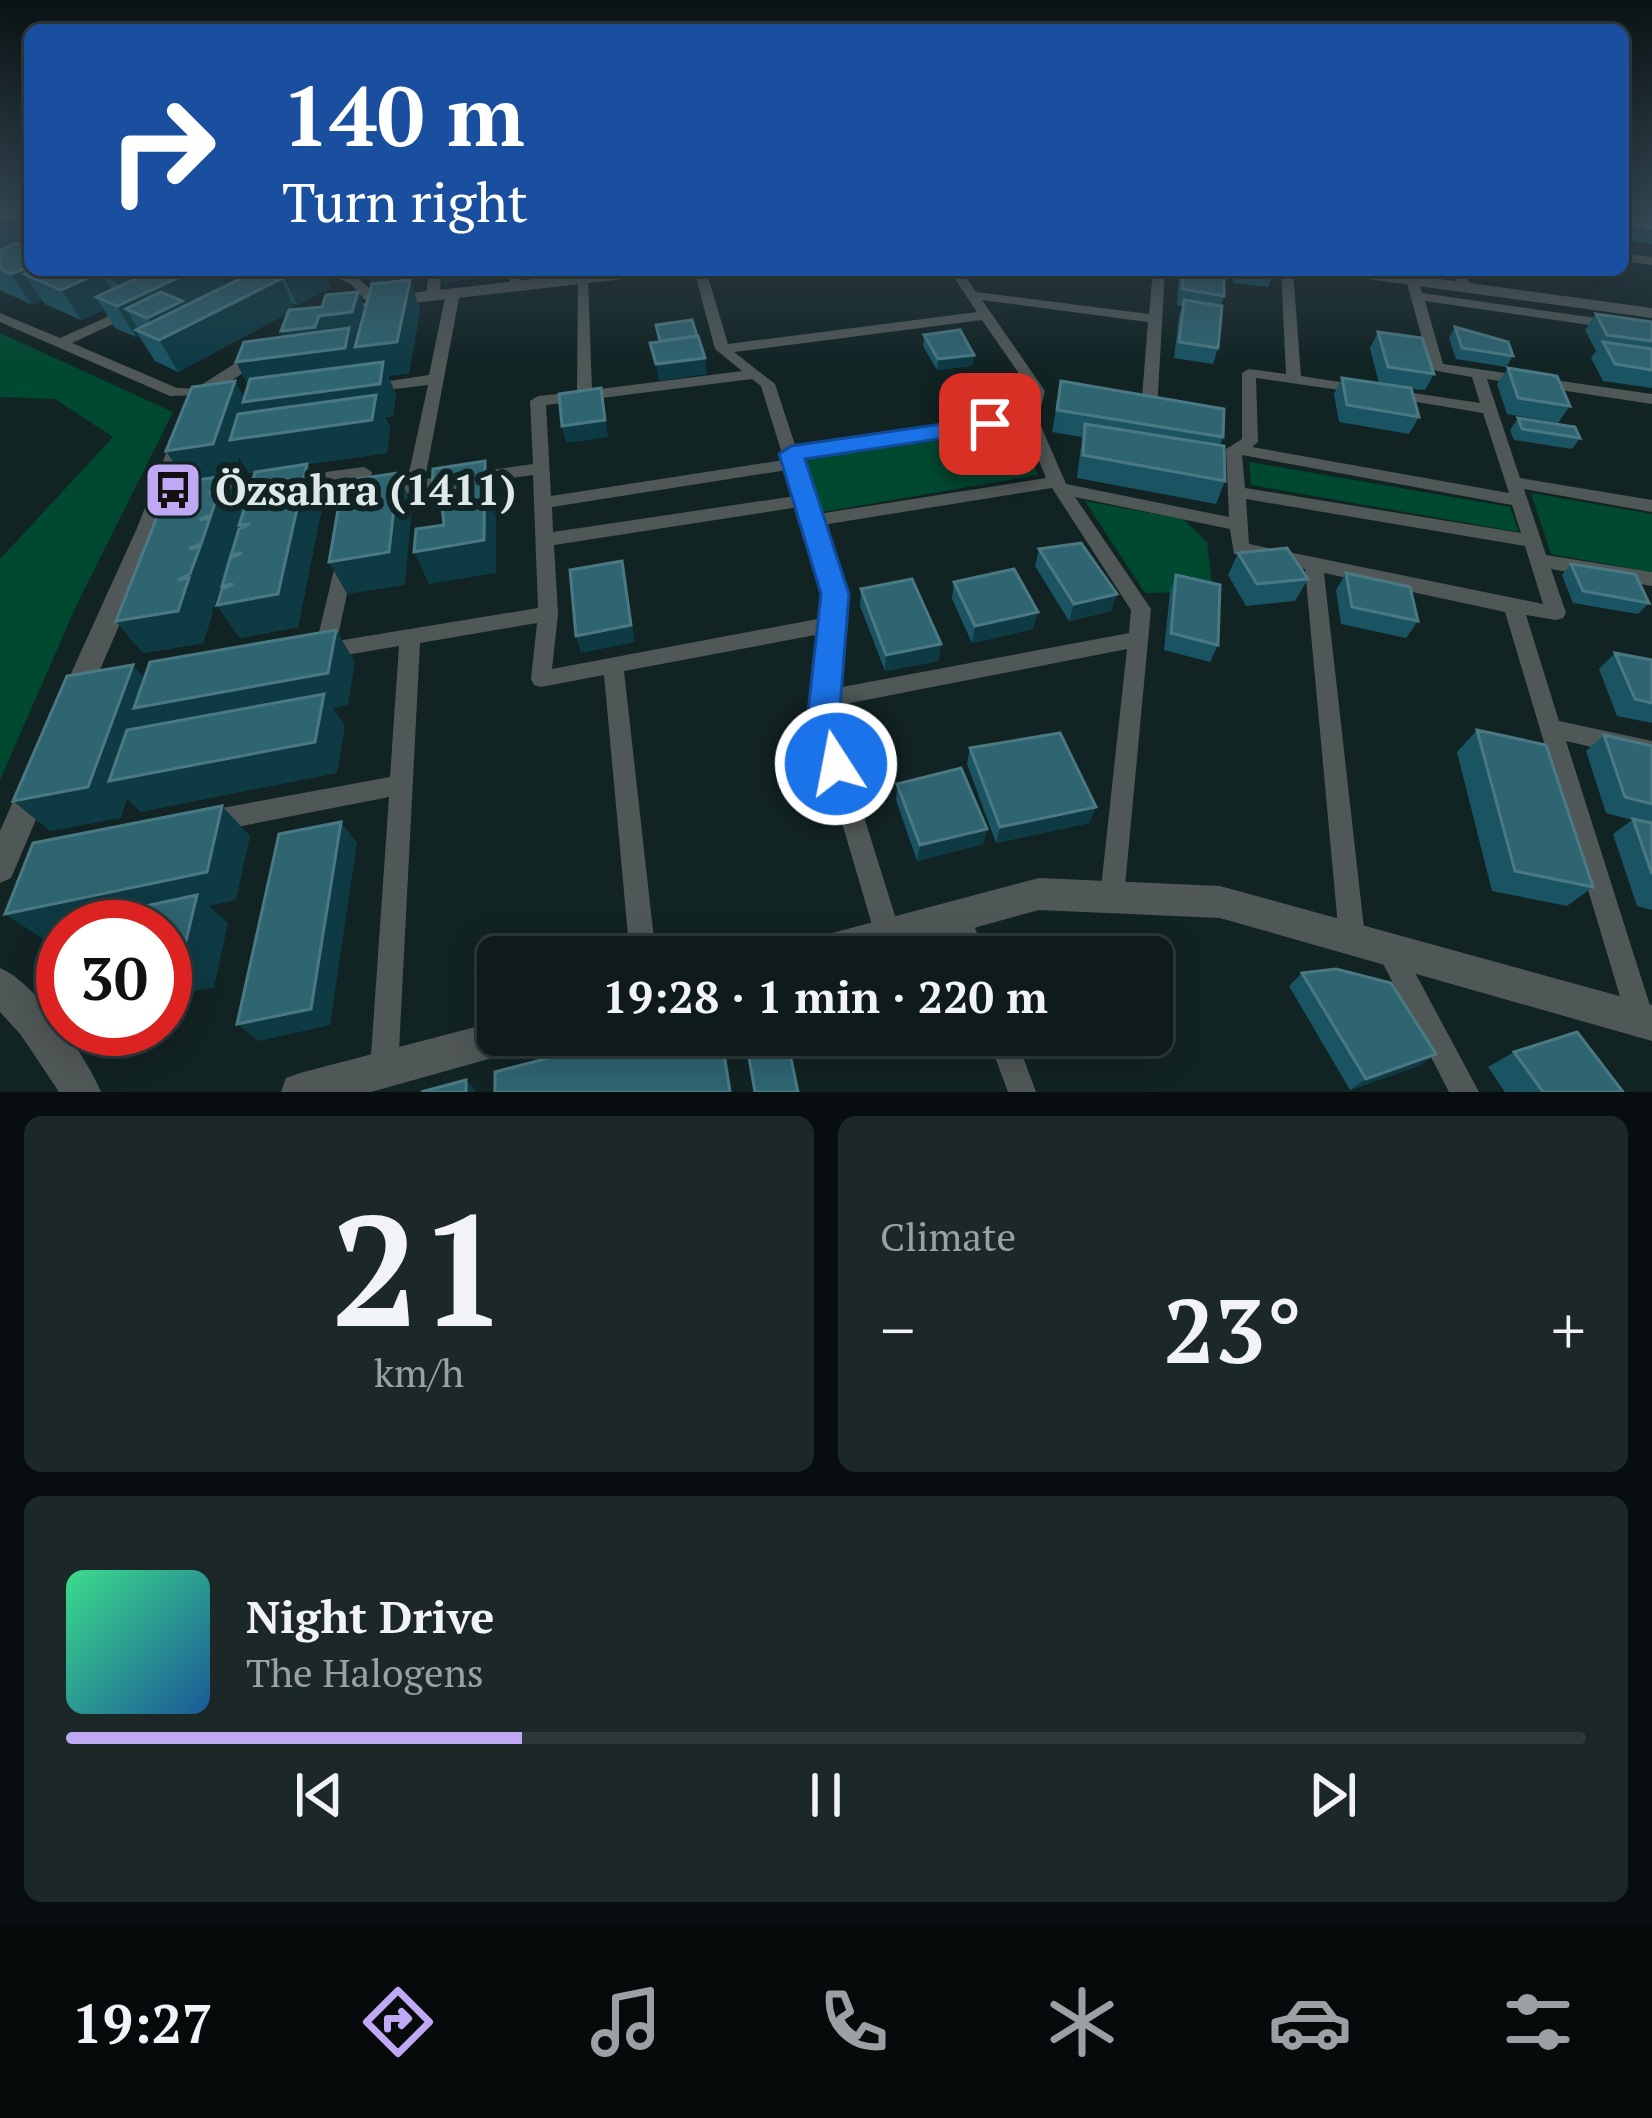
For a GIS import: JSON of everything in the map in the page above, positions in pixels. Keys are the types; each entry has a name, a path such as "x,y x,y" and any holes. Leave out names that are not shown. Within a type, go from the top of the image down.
{"street":[{"path":"343,276 356,280 376,304"},
{"path":"433,296 435,276"},
{"path":"10,861 54,743 89,688 159,500 203,403 299,332 339,314 516,278 601,276"},
{"path":"702,276 722,349 768,384 835,594 823,721 888,935"},
{"path":"960,276 1038,392 1060,395"},
{"path":"1149,410 1159,276"},
{"path":"1287,276 1294,380"},
{"path":"1363,276 1652,330"},
{"path":"582,278 586,395"},
{"path":"1414,288 1461,279 1652,313"},
{"path":"1414,288 1437,367 1652,399"},
{"path":"415,486 453,293"},
{"path":"972,295 1156,319"},
{"path":"61,344 139,307"},
{"path":"722,349 986,315"},
{"path":"0,317 203,403"},
{"path":"1234,449 1250,442 1249,373 1490,409"},
{"path":"1234,449 1240,549 1556,613 1478,373"},
{"path":"755,374 538,401 548,614 541,679 832,624"},
{"path":"349,390 436,380"},
{"path":"1038,392 1030,419 1058,485 1141,609 1112,897"},
{"path":"1126,406 1169,414"},
{"path":"543,503 1030,419"},
{"path":"1229,424 1250,428"},
{"path":"1234,449 1652,506"},
{"path":"360,494 542,468"},
{"path":"159,500 364,472 355,516"},
{"path":"812,521 1058,485 1239,525"},
{"path":"1237,492 1536,550 1652,579"},
{"path":"545,540 806,500"},
{"path":"325,650 350,538"},
{"path":"1314,565 1352,937"},
{"path":"1513,606 1646,1022"},
{"path":"303,654 548,614"},
{"path":"384,1070 410,636"},
{"path":"825,699 1138,639"},
{"path":"613,665 641,936"},
{"path":"1551,728 1652,751"},
{"path":"190,825 401,785"},
{"path":"884,936 1039,894 1220,902 1646,1022"},
{"path":"958,916 965,936"},
{"path":"1387,946 1466,1092"},
{"path":"0,986 34,1022 82,1092"},
{"path":"300,1092 477,1045"},
{"path":"1009,1056 1022,1092"}],"green space":[{"path":"0,333 173,412 77,604 0,780 0,559 113,437 55,399 0,397"},
{"path":"1018,429 1038,475 822,512 805,460"},
{"path":"1249,462 1510,507 1519,532 1251,485"},
{"path":"1531,493 1652,514 1652,572 1551,554"},
{"path":"1085,501 1183,519 1207,542 1213,591 1145,593"}],"building":[{"path":"0,263 24,263 24,269 11,274 0,269"},
{"path":"29,276 92,276 61,290"},
{"path":"142,276 182,276 117,306 96,297"},
{"path":"246,276 281,279 159,340 136,330"},
{"path":"1183,276 1224,276 1224,296 1182,289"},
{"path":"410,280 397,342 355,347 372,284"},
{"path":"161,292 182,301 147,318 126,309"},
{"path":"358,292 352,312 319,316 315,327 281,331 289,310 322,307 326,295"},
{"path":"1184,300 1222,306 1218,348 1179,342"},
{"path":"1596,314 1652,322 1652,341 1607,335"},
{"path":"692,320 697,336 660,341 656,325"},
{"path":"1455,327 1508,342 1513,356 1462,348"},
{"path":"349,328 345,348 236,362 244,342"},
{"path":"960,330 974,355 938,359 924,335"},
{"path":"1378,332 1422,338 1434,374 1388,367"},
{"path":"698,336 705,358 656,364 650,343"},
{"path":"1603,342 1652,349 1652,370 1615,364"},
{"path":"383,362 380,384 243,402 250,379"},
{"path":"1508,368 1557,376 1570,406 1518,398"},
{"path":"1342,378 1411,388 1419,417 1347,405"},
{"path":"235,381 213,444 166,451 192,387"},
{"path":"1061,381 1224,409 1223,437 1057,410"},
{"path":"601,388 605,420 562,426 559,394"},
{"path":"376,395 372,420 230,440 238,414"},
{"path":"1518,418 1575,427 1580,438 1522,429"},
{"path":"1085,424 1224,446 1225,481 1083,455"},
{"path":"485,461 484,540 414,552 416,529 444,525 440,487 432,489 433,469"},
{"path":"307,464 278,594 217,605 222,589 233,584 222,586 230,558 242,553 231,555 239,529 250,524 239,525 247,501 257,496 248,498 255,472"},
{"path":"398,473 389,552 329,562 343,481"},
{"path":"224,476 220,488 209,493 219,491 211,515 199,520 210,518 201,544 189,549 200,547 190,574 178,580 189,578 178,611 116,621 170,484"},
{"path":"1081,543 1117,594 1074,604 1039,549"},
{"path":"1287,548 1308,579 1257,584 1238,553"},
{"path":"622,561 631,625 576,636 570,570"},
{"path":"1571,564 1635,574 1649,603 1583,591"},
{"path":"1014,569 1038,612 975,626 954,582"},
{"path":"1346,573 1410,587 1418,621 1352,607"},
{"path":"1176,575 1220,585 1218,645 1171,633"},
{"path":"912,579 941,644 886,655 861,589"},
{"path":"336,630 328,673 134,708 150,662"},
{"path":"1615,653 1652,660 1652,703 1635,699"},
{"path":"133,665 88,787 13,801 67,676"},
{"path":"324,694 315,742 109,781 127,730"},
{"path":"1477,730 1546,745 1593,887 1515,871"},
{"path":"1060,733 1096,807 1000,827 970,748"},
{"path":"1604,735 1652,746 1652,804 1625,797"},
{"path":"961,768 987,829 920,845 897,784"},
{"path":"222,806 207,872 72,900 36,900 36,908 5,914 33,843"},
{"path":"1633,819 1652,823 1652,874"},
{"path":"341,822 311,1009 237,1024 279,834"},
{"path":"1336,969 1391,983 1436,1054 1366,1079 1302,973"},
{"path":"1577,1032 1623,1092 1543,1092 1514,1052"},
{"path":"556,1056 724,1056 730,1092 495,1092 495,1072"},
{"path":"749,1056 790,1056 798,1092 755,1092"},
{"path":"466,1080 466,1092 421,1092"}],"place":[{"name":"Özsahra (1411)","path":"173,490"}],"route":[{"path":"836,764 823,721 835,594 791,454 990,424"}]}
